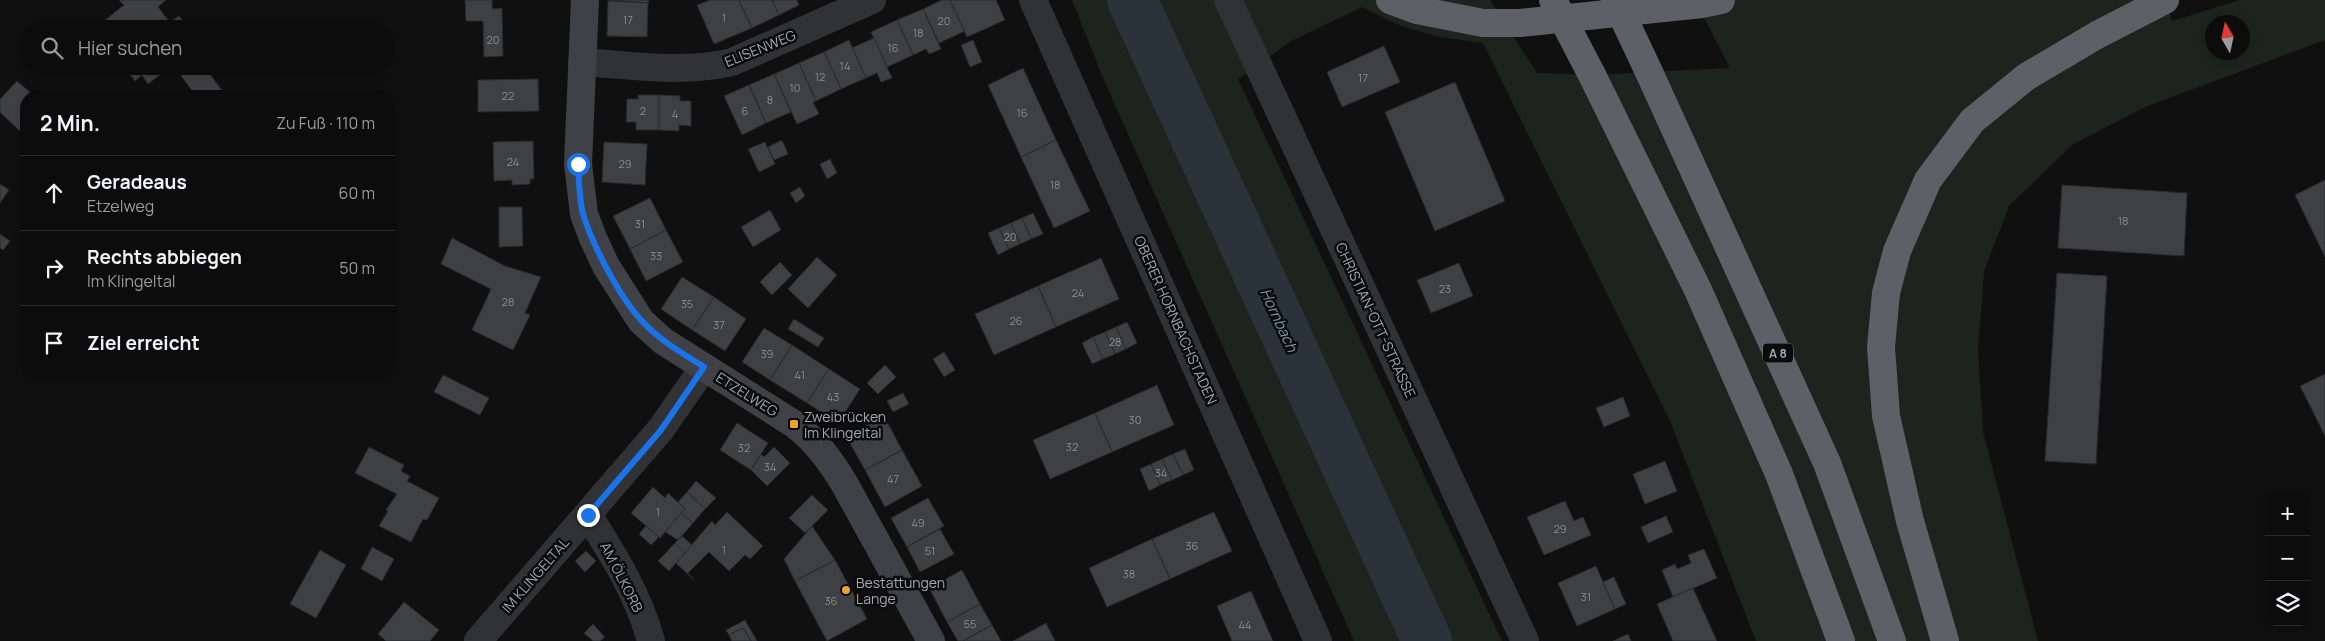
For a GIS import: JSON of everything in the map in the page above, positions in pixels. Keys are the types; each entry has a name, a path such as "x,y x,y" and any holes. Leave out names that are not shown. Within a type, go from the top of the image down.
{"highway":[{"path":"1390,0 1417,10 1483,23 1520,23 1702,4 1722,0"},
{"path":"1553,0 1698,290 1768,448 1841,641"},
{"name":"A 8","path":"1616,0 1828,463 1892,641"},
{"path":"1945,641 1910,521 1886,416 1881,347 1886,293 1897,251 1928,180 1972,121 2026,77 2097,35 2165,0"}],"street":[{"name":"ETZELWEG","path":"585,0 578,164 584,214 593,238 611,274 641,321 663,341 794,424 814,440 830,459 844,483 931,641"},
{"name":"ELISENWEG","path":"582,62 691,69 710,67 732,62 872,0"},
{"name":"OBERER HORNBACHSTADEN","path":"1033,0 1318,641"},
{"name":"CHRISTIAN-OTT-STRASSE","path":"1228,0 1525,641"},
{"name":"IM KLINGELTAL","path":"478,641 661,430 704,367"},
{"name":"AM ÖLKORB","path":"588,515 608,547 632,593 647,626 651,641"}],"shaded area":[{"path":"1072,0 1490,0 1537,73 1592,75 1730,68 1695,0 2166,0 2172,21 2240,0 2325,0 2325,40 2145,107 2072,145 2009,206 1984,271 1978,350 1983,432 2038,641 1756,641 1670,421 1483,43 1440,37 1401,26 1362,7 1291,41 1238,79 1502,641 1354,641 1103,78"}],"building":[{"path":"119,0 166,0 158,7 168,20 105,20 124,5"},
{"path":"465,0 492,0 492,9 502,8 503,56 484,57 483,21 466,21"},
{"path":"608,0 649,0 648,3"},
{"path":"710,0 739,0 752,28 714,44 697,5"},
{"path":"739,0 772,0 779,15 752,28"},
{"path":"772,0 797,0 799,5 779,15"},
{"path":"942,0 950,0 965,31 939,43 923,9"},
{"path":"950,0 996,0 1005,20 967,37"},
{"path":"608,1 648,3 647,37 607,36"},
{"path":"923,9 941,49 929,54 926,49 913,55 897,20"},
{"path":"179,16 182,20 173,20"},
{"path":"897,20 913,55 887,67 871,32"},
{"path":"874,38 892,78 881,82 877,73 866,78 852,48"},
{"path":"849,40 866,78 841,89 824,52"},
{"path":"973,40 982,62 970,67 961,45"},
{"path":"1384,46 1400,82 1342,107 1327,72"},
{"path":"824,52 841,89 816,101 799,63"},
{"path":"799,63 816,101 813,102 819,114 797,124 774,74"},
{"path":"1023,68 1056,140 1021,157 988,85"},
{"path":"774,74 791,112 766,123 749,85"},
{"path":"130,75 142,75 135,81"},
{"path":"142,75 160,75 148,84"},
{"path":"181,75 211,75 222,90 192,90"},
{"path":"538,79 539,111 478,112 478,80"},
{"path":"17,81 27,90 20,90 20,131 0,112 0,99"},
{"path":"1455,82 1505,201 1435,231 1385,112"},
{"path":"749,85 766,123 742,135 724,96"},
{"path":"638,95 659,95 659,130 636,130 636,122 626,122 627,99 638,99"},
{"path":"659,95 680,96 680,101 691,101 691,126 679,125 679,131 659,130"},
{"path":"782,140 788,154 774,160 768,147"},
{"path":"1056,140 1090,211 1054,228 1021,157"},
{"path":"533,141 534,179 530,179 530,184 512,185 512,180 494,181 493,142"},
{"path":"604,142 647,144 645,185 602,182"},
{"path":"765,142 775,164 759,172 748,149"},
{"path":"830,159 837,173 827,179 820,164"},
{"path":"2325,180 2325,257 2295,195"},
{"path":"0,184 9,190 0,203"},
{"path":"2062,185 2187,193 2184,256 2058,248"},
{"path":"800,187 805,196 796,203 790,193"},
{"path":"650,198 666,230 630,249 613,216"},
{"path":"499,207 522,207 523,246 499,247"},
{"path":"770,210 781,230 753,247 741,227"},
{"path":"1033,213 1043,234 1031,239 1022,218"},
{"path":"1022,218 1031,239 1020,244 1011,223"},
{"path":"1011,223 1020,244 1009,249 999,228"},
{"path":"999,228 1009,249 998,255 988,233"},
{"path":"666,230 683,262 646,281 630,249"},
{"path":"0,234 10,241 3,250 0,248"},
{"path":"452,238 505,266 541,277 525,313 530,315 513,350 472,330 491,289 441,264"},
{"path":"817,257 837,275 808,308 788,289"},
{"path":"1101,258 1119,299 1056,327 1038,286"},
{"path":"780,262 792,275 772,295 760,282"},
{"path":"1459,263 1473,296 1431,313 1417,280"},
{"path":"2057,273 2107,276 2096,464 2045,461"},
{"path":"682,277 714,297 692,330 661,309"},
{"path":"1038,286 1056,327 994,355 975,314"},
{"path":"714,297 746,319 725,351 692,330"},
{"path":"794,319 824,338 818,347 788,329"},
{"path":"1127,322 1137,343 1126,349 1116,327"},
{"path":"1116,327 1126,349 1115,354 1105,332"},
{"path":"764,328 792,345 770,380 742,362"},
{"path":"1105,332 1115,354 1103,359 1093,337"},
{"path":"1093,337 1103,359 1092,364 1082,343"},
{"path":"792,345 829,369 807,403 770,380"},
{"path":"944,352 955,370 944,377 933,359"},
{"path":"885,365 896,377 878,394 867,383"},
{"path":"829,369 860,389 838,423 807,403"},
{"path":"2325,374 2325,436 2300,386"},
{"path":"443,375 489,398 480,415 434,392"},
{"path":"1157,385 1174,425 1112,452 1095,413"},
{"path":"903,393 909,404 893,412 887,401"},
{"path":"1623,397 1630,416 1604,427 1596,408"},
{"path":"1095,413 1112,452 1050,479 1033,440"},
{"path":"884,416 902,450 865,470 846,436"},
{"path":"737,423 768,443 751,470 720,450"},
{"path":"369,447 404,465 401,471 410,476 407,481 439,498 427,520 423,519 411,542 379,526 388,511 386,510 397,494 355,473"},
{"path":"774,447 790,463 767,486 751,470 761,454 764,457"},
{"path":"1185,449 1194,470 1183,475 1173,454"},
{"path":"902,450 922,486 885,507 865,470"},
{"path":"1173,454 1183,475 1172,480 1162,459"},
{"path":"1162,459 1172,480 1160,485 1151,464"},
{"path":"1665,461 1677,491 1645,504 1633,474"},
{"path":"1151,464 1160,485 1149,491 1140,469"},
{"path":"696,481 716,498 705,509 687,492"},
{"path":"653,487 665,498 668,493 685,509 660,538 631,513"},
{"path":"687,492 705,509 693,523 681,513 685,509 678,502"},
{"path":"812,495 828,510 805,533 789,518"},
{"path":"928,498 944,526 907,547 891,518"},
{"path":"1565,501 1574,521 1583,517 1591,535 1544,555 1527,517"},
{"path":"727,512 763,546 750,559 745,555 729,571 709,552 688,573 695,581 676,563 712,521 715,525"},
{"path":"1214,512 1232,551 1170,579 1152,539"},
{"path":"681,513 693,523 678,540 665,532"},
{"path":"1666,516 1673,532 1648,543 1641,527"},
{"path":"646,526 659,537 651,545 639,534"},
{"path":"812,526 835,560 795,581 784,559"},
{"path":"940,529 954,554 920,572 907,547"},
{"path":"682,536 692,545 685,553 675,543"},
{"path":"1152,539 1170,579 1107,607 1089,568"},
{"path":"675,543 685,553 669,571 658,561"},
{"path":"372,547 394,559 382,581 361,569"},
{"path":"1704,549 1717,578 1673,597 1662,570 1675,564 1677,569 1691,563 1688,555"},
{"path":"320,550 346,565 316,618 290,604"},
{"path":"586,551 596,561 585,572 575,561"},
{"path":"835,560 867,619 827,641 795,581"},
{"path":"1596,566 1615,609 1577,626 1558,583"},
{"path":"962,570 980,604 947,622 929,588"},
{"path":"1614,577 1626,604 1615,609 1603,582"},
{"path":"1693,588 1717,641 1673,641 1657,604"},
{"path":"1251,591 1273,641 1232,641 1217,606"},
{"path":"404,602 439,630 430,641 386,641 378,634"},
{"path":"980,604 992,625 963,641 958,641 947,622"},
{"path":"745,620 757,641 751,641 743,628 729,635 726,630"},
{"path":"1046,623 1055,641 1013,641"},
{"path":"593,624 605,637 600,641 593,641 584,633"},
{"path":"992,625 1001,641 963,641"},
{"path":"743,628 751,641 732,641 729,635"},
{"path":"1628,634 1631,641 1613,641"}],"waterway":[{"name":"Hornbach","path":"1132,0 1427,641"}],"place":[{"name":"Zweibrücken Im Klingeltal","path":"794,424"},
{"name":"Bestattungen Lange","path":"846,590"}],"route":[{"path":"578,164 584,214 606,266 624,297 641,321 663,341 704,367 661,430 588,515"}]}
